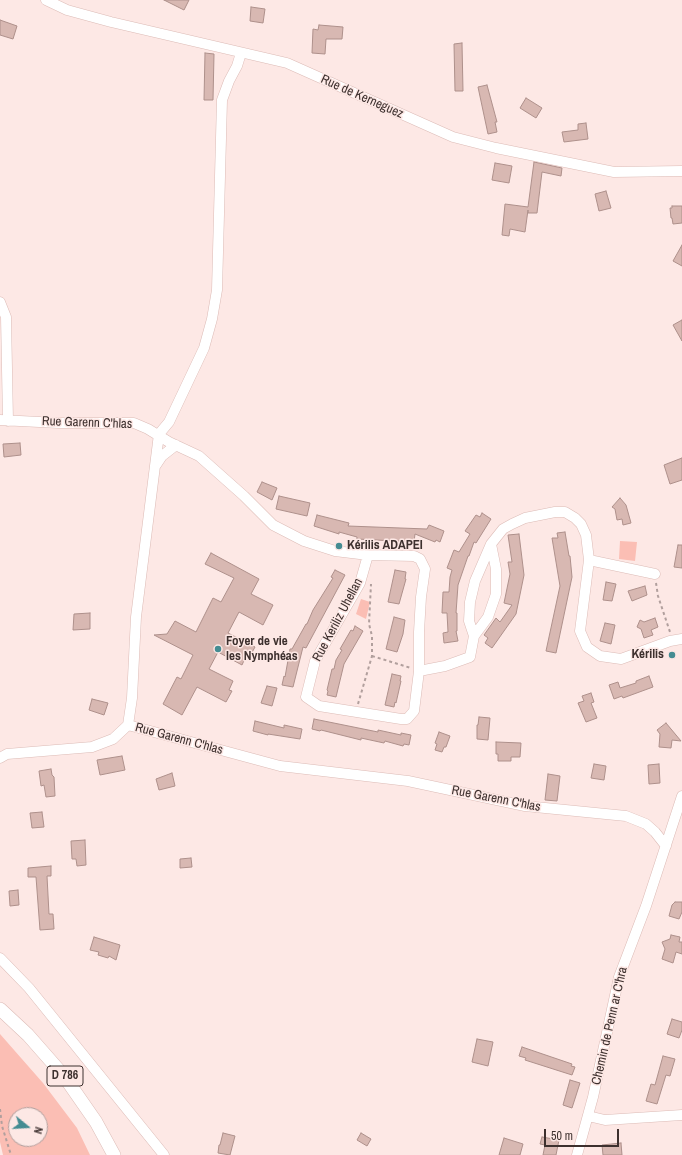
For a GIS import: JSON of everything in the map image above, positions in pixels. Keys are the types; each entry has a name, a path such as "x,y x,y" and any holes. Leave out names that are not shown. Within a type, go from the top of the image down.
{"main road":[{"name":"D 786","path":"0,1010 28,1034 64,1076 96,1122 114,1155"}],"street":[{"name":"Rue de Kerneguez","path":"46,0 67,10 110,22 287,63 453,137 488,146 614,172 682,172"},
{"path":"159,434 169,422 204,348 212,319 217,290 222,100 228,81 237,66 241,53"},
{"path":"0,302 6,317 4,420"},
{"name":"Rue Garenn C'hlas","path":"4,420 134,423 159,434 136,617 132,698 128,725 280,766 408,781 525,806 626,816 646,824 655,832 666,846"},
{"name":"Rue Keriliz Uhellan","path":"159,434 176,445 199,456 244,496 273,525 304,541 335,551 368,555 414,556 420,559 425,569 419,625 419,670 414,711 407,719 356,713 319,706 306,697 315,661 360,583 368,555"},
{"path":"155,466 162,456 176,445"},
{"path":"474,636 469,621 470,602 474,581 491,544 503,529 525,518 555,512 565,512 576,518 581,524 586,535 590,560 580,631 587,647 600,656 621,658 677,640"},
{"path":"419,670 445,666 470,657 474,636 488,617 496,594 496,569 491,544"},
{"path":"590,560 655,574"},
{"path":"0,758 7,754 92,747 113,739 128,725"},
{"name":"Chemin de Penn ar C'hra","path":"577,1155 593,1097 619,977 646,906 682,796"},
{"path":"672,830 682,831"},
{"path":"0,958 29,988 164,1155"},
{"path":"588,1116 605,1120 682,1115"}],"path":[{"path":"356,713 372,656 372,636 369,624 371,574 363,572"},
{"path":"655,574 658,596 677,640"},
{"path":"372,656 419,670"},
{"path":"0,1109 2,1126 11,1155"}],"shaded area":[{"path":"620,541 637,542 635,561 619,559"},
{"path":"361,599 370,602 366,619 356,614"},
{"path":"0,1034 43,1083 77,1128 90,1155 3,1155 0,1142"}],"building":[{"path":"164,0 189,0 184,10"},
{"path":"251,7 265,9 263,23 250,21"},
{"path":"0,20 17,26 13,39 0,35"},
{"path":"319,25 343,27 342,39 326,39 325,54 312,53 313,29 318,30"},
{"path":"462,43 463,91 455,91 454,44"},
{"path":"205,53 214,54 213,100 204,100"},
{"path":"487,85 497,122 495,122 497,132 488,134 478,87"},
{"path":"526,98 542,108 536,118 520,108"},
{"path":"586,123 588,139 564,142 562,132 578,130 578,124"},
{"path":"534,162 562,168 561,176 542,172 537,213 528,213 528,210 525,232 510,229 509,236 502,235 505,204 528,207"},
{"path":"495,163 512,166 509,183 492,180"},
{"path":"606,191 611,208 599,211 595,194"},
{"path":"672,206 682,206 682,223 673,224 670,208 672,208"},
{"path":"682,245 682,266 673,261"},
{"path":"682,320 682,341 673,325"},
{"path":"20,443 21,455 4,457 3,444"},
{"path":"682,458 682,480 670,484 664,465"},
{"path":"262,482 277,488 272,500 257,492"},
{"path":"279,496 310,503 307,516 276,509"},
{"path":"620,498 626,505 631,523 623,525 622,519 617,520 615,509 612,507"},
{"path":"482,513 491,519 476,543 474,542 458,585 456,631 458,641 444,643 443,633 448,632 447,613 442,613 443,592 449,592 452,570 447,568 454,550 459,552 470,534 465,531 476,515 480,517"},
{"path":"317,515 349,523 348,526 427,529 429,525 444,531 440,542 436,540 435,542 415,534 414,542 357,539 357,537 339,532 339,534 314,526"},
{"path":"565,532 570,556 572,577 556,653 546,651 560,586 552,538 558,538 557,533"},
{"path":"519,534 524,575 516,614 492,648 485,643 488,638 484,635 496,618 500,622 512,605 504,603 510,574 508,562 512,562 508,535"},
{"path":"678,545 682,545 682,568 674,567"},
{"name":"Foyer de vie les Nymphéas","path":"211,553 259,579 251,594 273,605 263,625 239,612 228,633 255,647 249,658 246,656 242,665 218,652 209,669 233,681 229,690 232,691 226,702 197,687 182,715 163,704 177,677 181,679 193,655 154,635 167,634 175,621 196,632 213,598 221,602 234,578 205,564"},
{"path":"335,570 345,575 306,648 303,647 293,687 282,685 290,649 292,649 307,624 313,610 333,578 331,577"},
{"path":"395,570 406,572 406,579 399,604 388,602"},
{"path":"606,582 616,584 612,601 603,600"},
{"path":"645,586 647,595 632,601 628,591"},
{"path":"90,613 90,629 73,630 74,614"},
{"path":"394,617 405,620 403,634 397,652 386,649"},
{"path":"655,618 658,627 651,630 653,635 644,638 641,629 637,627 640,620 644,622"},
{"path":"605,623 615,625 611,644 600,641"},
{"path":"355,626 363,631 344,664 336,697 327,695 332,669 334,669 336,660 342,650 340,649"},
{"path":"392,674 401,676 394,707 385,705"},
{"path":"649,676 653,687 623,698 622,696 614,699 609,685 618,682 620,688 636,683 636,681"},
{"path":"267,686 277,688 272,706 261,703"},
{"path":"591,693 594,702 591,703 597,718 586,722 578,703 584,701 582,696"},
{"path":"92,699 108,703 104,715 89,710"},
{"path":"479,717 490,718 488,740 477,739 477,725"},
{"path":"314,719 378,732 378,730 401,735 401,733 411,735 409,745 404,744 403,746 385,741 384,743 361,738 361,740 312,729"},
{"path":"255,721 284,728 284,725 302,729 300,739 268,735 253,731"},
{"path":"666,723 681,741 672,740 671,748 659,747 660,734 657,730"},
{"path":"439,732 450,736 446,747 444,747 442,752 435,750 437,744 435,743"},
{"path":"496,742 521,743 520,757 511,757 511,761 498,761 498,754 496,754"},
{"path":"122,756 125,770 100,775 97,760"},
{"path":"594,764 606,766 604,780 591,778"},
{"path":"659,764 660,783 649,784 648,765"},
{"path":"51,769 54,777 55,796 46,797 44,785 41,786 39,771"},
{"path":"172,773 175,786 159,790 156,779"},
{"path":"548,774 560,776 557,801 545,800"},
{"path":"42,812 44,827 32,828 30,813"},
{"path":"85,840 86,865 77,866 76,859 72,859 71,841"},
{"path":"191,858 192,867 180,868 180,859"},
{"path":"51,866 51,876 47,876 49,914 53,914 54,929 40,930 36,877 28,877 28,868"},
{"path":"18,890 19,905 10,906 9,891"},
{"path":"675,902 682,902 682,912 679,919 669,916 672,905"},
{"path":"671,935 680,937 679,942 682,942 682,954 676,952 673,963 662,959 665,949 662,942 670,939"},
{"path":"94,937 120,945 116,960 109,956 108,958 98,955 99,952 90,950"},
{"path":"672,1019 682,1022 682,1030 679,1038 667,1034"},
{"path":"477,1039 493,1042 488,1066 472,1062"},
{"path":"522,1047 572,1064 571,1066 575,1067 572,1075 525,1060 526,1058 519,1056"},
{"path":"663,1056 675,1059 670,1076 666,1075 657,1104 646,1101 651,1084 655,1085"},
{"path":"570,1080 580,1083 572,1108 563,1105"},
{"path":"223,1133 235,1136 230,1155 218,1153"},
{"path":"361,1133 371,1139 367,1146 357,1140"},
{"path":"542,1137 559,1140 556,1155 543,1155 545,1145 540,1144"},
{"path":"504,1138 523,1144 520,1155 499,1155"},
{"path":"621,1143 622,1155 603,1155 602,1145"}],"place":[{"name":"Kérilis ADAPEI","path":"339,546"},
{"name":"Foyer de vie les Nymphéas","path":"218,649"},
{"name":"Kérilis","path":"672,655"}]}
